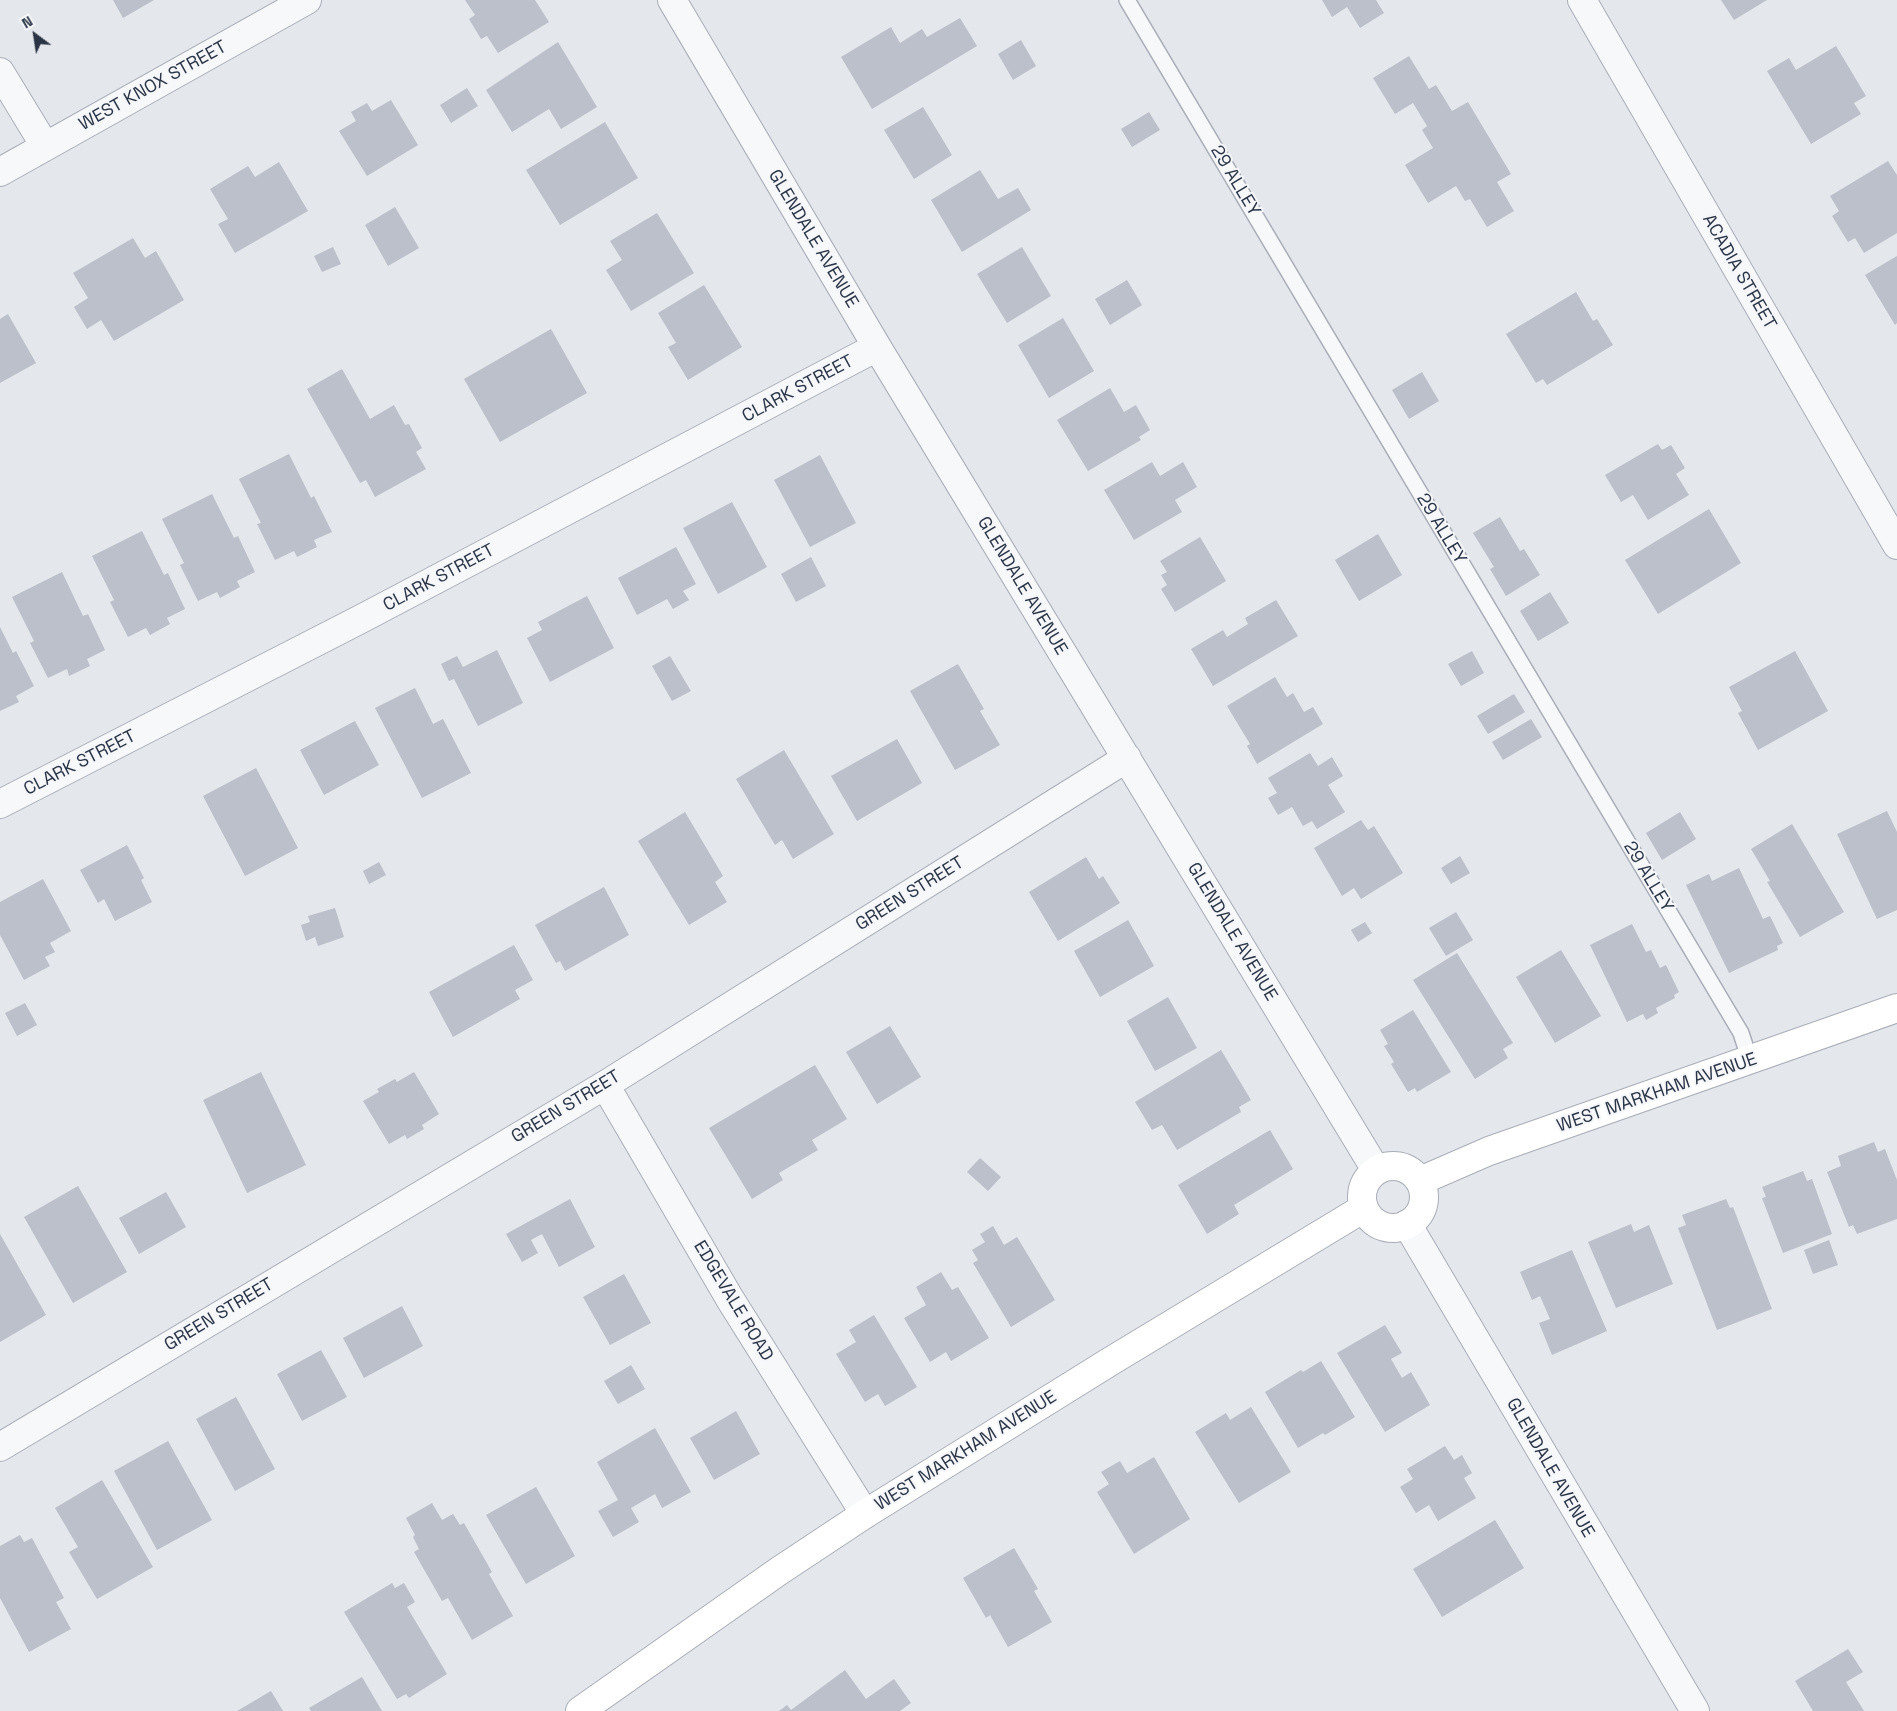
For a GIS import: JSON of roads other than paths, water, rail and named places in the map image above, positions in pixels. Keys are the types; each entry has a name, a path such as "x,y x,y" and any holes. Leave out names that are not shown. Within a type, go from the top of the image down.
{"street":[{"name":"WEST KNOX STREET","path":"0,172 307,0"},
{"name":"GLENDALE AVENUE","path":"672,0 877,347 1376,1170"},
{"name":"ACADIA STREET","path":"1582,0 1897,545"},
{"path":"0,72 44,146"},
{"name":"CLARK STREET","path":"0,804 359,620 877,347"},
{"name":"GREEN STREET","path":"0,1447 605,1085 1127,758"},
{"name":"WEST MARKHAM AVENUE","path":"1420,1181 1489,1151 1897,1008"},
{"name":"EDGEVALE ROAD","path":"605,1085 730,1300 865,1514"},
{"path":"1395,1166 1405,1168 1420,1181 1424,1200 1415,1218 1407,1224 1387,1227 1382,1226 1369,1217 1364,1208 1362,1198 1363,1187 1376,1170 1395,1166"},
{"name":"WEST MARKHAM AVENUE","path":"580,1711 779,1571 865,1514 1111,1361 1364,1208"},
{"name":"GLENDALE AVENUE","path":"1407,1224 1695,1711"}],"lane":[{"name":"29 ALLEY","path":"1127,0 1741,1032 1750,1060"}]}
